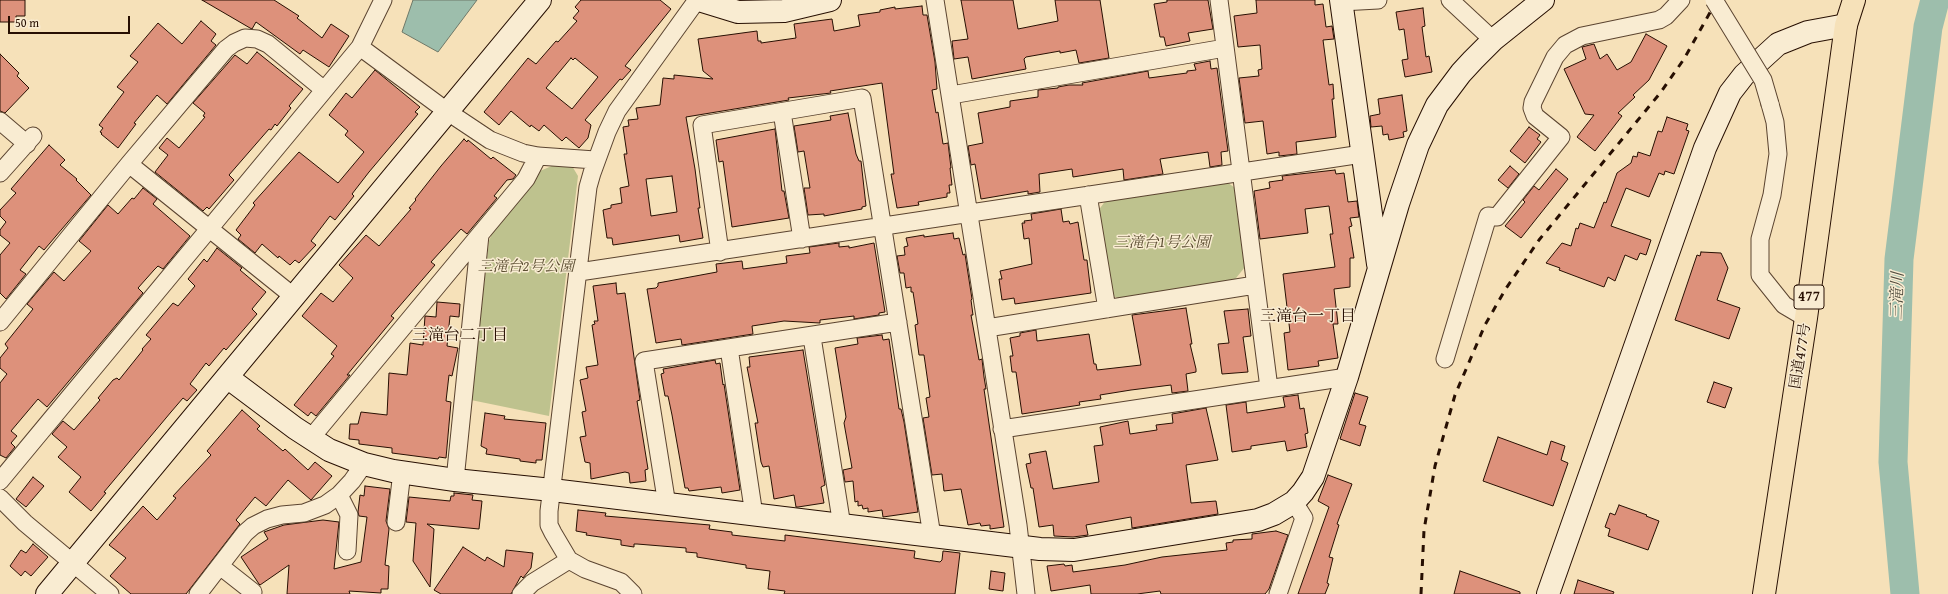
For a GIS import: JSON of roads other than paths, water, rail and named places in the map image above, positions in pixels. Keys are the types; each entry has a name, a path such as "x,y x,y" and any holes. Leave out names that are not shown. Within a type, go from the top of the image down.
{"highway":[{"name":"国道477号","path":"1764,594 1806,318 1846,25 1854,0"}],"street":[{"path":"0,480 323,89 360,47 382,0"},
{"path":"47,594 227,377 292,296 448,112 540,0"},
{"path":"633,594 621,582 585,569 569,560 549,525 588,187 595,160 616,111 698,0 738,12 744,12 784,11 830,0"},
{"path":"935,0 1018,524 1026,594"},
{"path":"1219,0 1269,388"},
{"path":"1378,0 1341,1 1379,273"},
{"path":"1450,0 1493,40"},
{"path":"227,377 329,450 364,464 402,472 456,480 552,490 1020,547 1074,550 1258,520 1274,514 1294,502 1303,492 1313,476 1347,377 1379,273 1398,204 1418,145 1437,105 1461,73 1493,40 1543,0"},
{"path":"1445,359 1488,216 1497,217 1561,137 1535,116 1532,108 1533,102 1555,57 1565,45 1582,36 1659,20 1666,16 1680,0"},
{"path":"1714,0 1763,80 1775,122 1778,154 1772,195 1760,240 1760,275 1784,305 1806,318"},
{"path":"1548,594 1705,148 1730,93 1764,56 1778,44 1808,32 1846,25"},
{"path":"0,322 129,164 226,49 234,43 245,38 257,39 268,44 323,89"},
{"path":"360,47 448,112 490,140 516,151 538,156 595,160"},
{"path":"951,95 1225,48"},
{"path":"720,252 702,125 862,98 932,536"},
{"path":"782,112 802,239"},
{"path":"0,121 30,140 0,173"},
{"path":"579,272 720,252 969,212 1362,154"},
{"path":"311,438 526,179 538,156"},
{"path":"129,164 292,296"},
{"path":"1088,195 1107,309"},
{"path":"456,480 480,235"},
{"path":"986,328 1255,285"},
{"path":"667,505 644,361 898,322"},
{"path":"812,336 842,526"},
{"path":"728,348 754,515"},
{"path":"1002,429 1347,377"},
{"path":"198,594 253,526 267,519 314,510 339,495 352,481 364,464"},
{"path":"396,522 402,472"},
{"path":"339,495 349,516 346,551"},
{"path":"0,498 25,523 110,594"},
{"path":"1278,594 1296,548 1304,518 1294,502"},
{"path":"521,594 532,582 569,560"},
{"path":"220,566 253,592"}],"waterway":[{"name":"三滝川","path":"1905,594 1893,462 1899,259 1928,27 1935,0"}],"railway":[{"path":"1421,594 1424,530 1435,466 1455,395 1485,325 1505,290 1539,240 1661,92 1684,59 1717,0"}],"district":[{"name":"三滝台一丁目","path":"1308,317"},
{"name":"三滝台二丁目","path":"460,336"}],"park label":[{"name":"三滝台1号公園","path":"1162,243"},
{"name":"三滝台2号公園","path":"526,267"}]}
